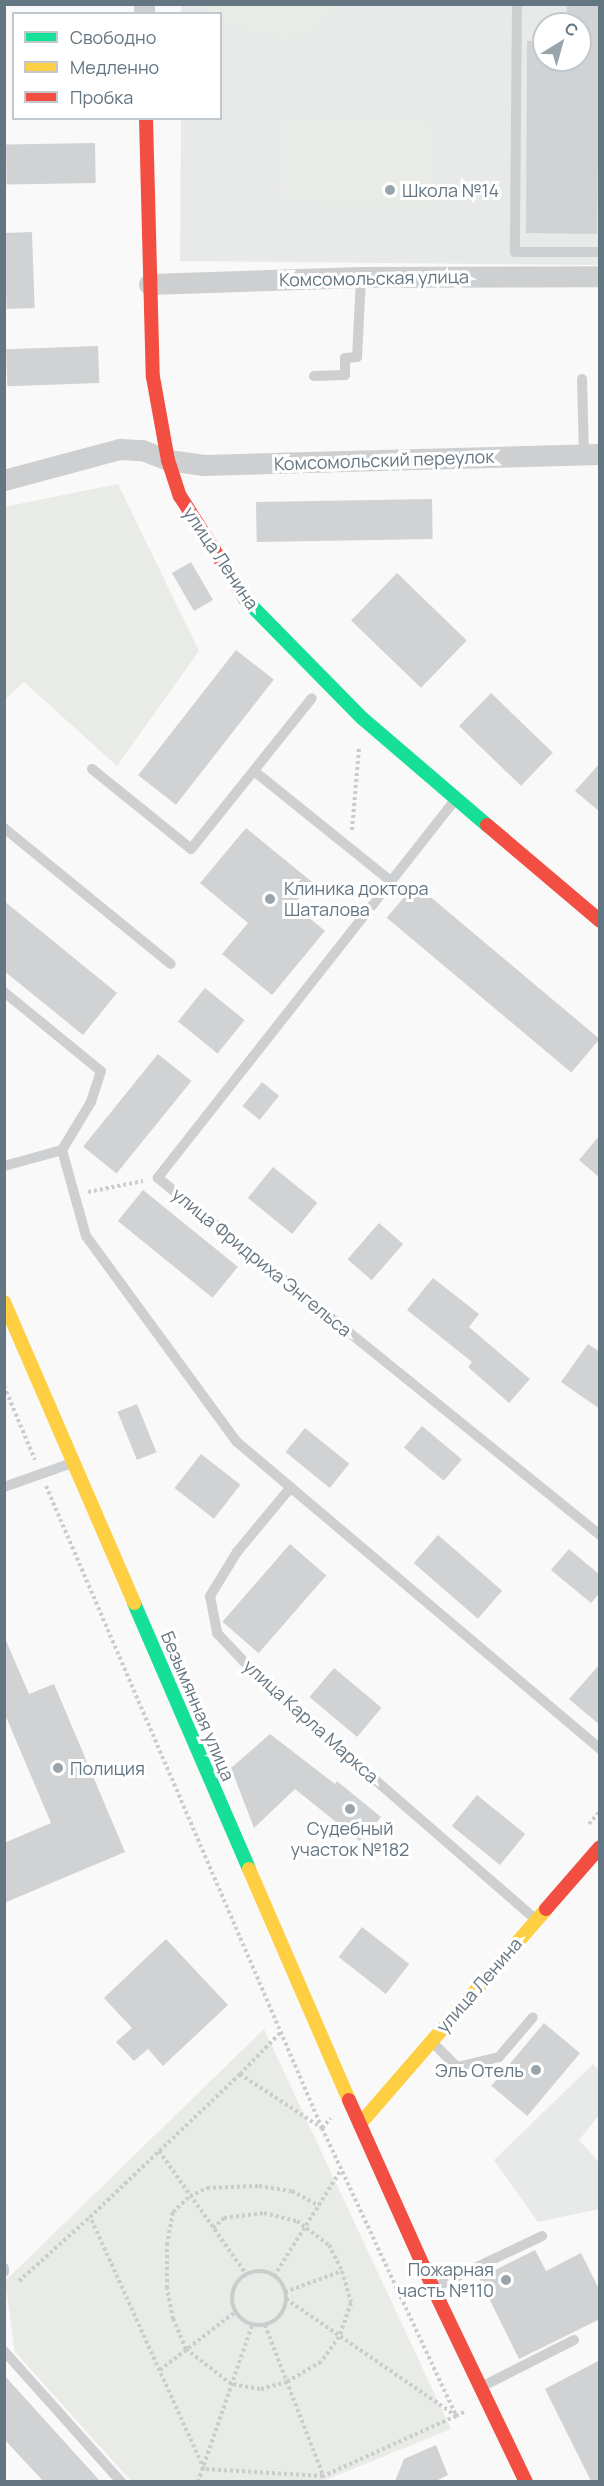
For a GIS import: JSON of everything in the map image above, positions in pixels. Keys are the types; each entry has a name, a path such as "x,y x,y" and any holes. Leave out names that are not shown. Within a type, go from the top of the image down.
{"street":[{"name":"улица Ленина","path":"146,120 153,377 168,460 180,496 201,533 250,606 362,718 455,800 600,921"},
{"name":"Комсомольская улица","path":"149,284 361,277 600,276"},
{"name":"Комсомольский переулок","path":"4,480 120,449 142,450 168,460 204,465 592,454"},
{"name":"Безымянная улица","path":"4,1302 360,2124 433,2288 526,2481"},
{"name":"улица Ленина","path":"360,2124 430,2040 600,1848"}],"lane":[{"path":"517,4 515,252 600,252"},
{"path":"314,376 345,375 345,358 357,357 361,277"},
{"path":"582,379 592,454"},
{"path":"92,769 191,849 312,698"},
{"path":"254,771 392,880"},
{"name":"улица Фридриха Энгельса","path":"455,800 158,1178 600,1535"},
{"path":"4,828 171,964"},
{"path":"4,992 101,1071 92,1102 62,1149 4,1166"},
{"path":"62,1149 86,1236 237,1442 600,1749"},
{"path":"4,1487 73,1462"},
{"name":"улица Карла Маркса","path":"291,1487 237,1552 210,1596 218,1633 266,1685 536,1920"},
{"path":"430,2040 458,2067 499,2057 533,2017"},
{"path":"433,2288 542,2236"},
{"path":"481,2387 574,2340"},
{"path":"4,2351 121,2481"}],"path":[{"path":"351,848 362,718"},
{"path":"74,1194 158,1178"},
{"path":"4,1386 280,2033 456,2416"},
{"path":"13,2286 90,2217 280,2033"},
{"path":"240,2074 322,2128"},
{"path":"159,2151 246,2274"},
{"path":"274,2276 320,2206 341,2169"},
{"path":"213,2228 224,2218 264,2212 306,2226 329,2245 342,2271 351,2303 339,2337 321,2362 287,2382 260,2389 231,2385 186,2349 173,2319 169,2298 166,2245 173,2212 190,2196 207,2188 259,2186 292,2191 320,2206"},
{"path":"90,2217 204,2469"},
{"path":"260,2271 274,2276 285,2292 283,2311 275,2320 265,2325 252,2325 242,2320 235,2312 231,2298 235,2284 246,2274 260,2271"},
{"path":"285,2292 342,2271"},
{"path":"286,2299 456,2416"},
{"path":"160,2370 235,2312"},
{"path":"198,2481 252,2325"},
{"path":"265,2325 323,2476"},
{"path":"204,2469 323,2476 487,2401"}],"shaded area":[{"name":"Школа №14","path":"181,5 599,5 599,265 180,261 181,120 222,120 222,12 181,12"},
{"path":"202,5 332,5 322,23 305,36 283,39 222,22 222,12 209,12"},
{"path":"282,119 435,122 434,206 281,203"},
{"path":"118,484 199,651 117,766 24,682 5,699 4,507"},
{"path":"264,2029 451,2429 323,2481 131,2481 15,2352 5,2281"},
{"path":"593,2064 599,2070 599,2115 579,2140 599,2162 599,2209 538,2222 494,2160"}],"building":[{"path":"567,4 600,4 597,234 526,233 527,41 532,41 532,72 592,72 592,12 567,12"},
{"path":"95,143 96,183 7,185 6,145"},
{"path":"32,232 35,308 7,309 4,233"},
{"path":"98,346 99,383 7,386 6,349"},
{"path":"432,499 433,539 257,542 256,502"},
{"path":"191,562 213,600 194,611 172,573"},
{"path":"397,573 467,640 421,688 351,620"},
{"path":"236,650 274,680 176,805 138,775"},
{"path":"491,693 553,753 521,786 459,726"},
{"path":"600,763 600,812 575,791"},
{"path":"246,828 312,882 294,905 325,931 272,995 222,954 248,923 200,883"},
{"path":"415,884 600,1039 571,1073 387,918"},
{"path":"4,901 117,993 83,1035 4,971"},
{"path":"205,988 245,1020 218,1054 178,1021"},
{"path":"158,1054 191,1081 117,1174 83,1146"},
{"path":"262,1082 279,1096 260,1120 242,1106"},
{"path":"600,1135 600,1178 579,1160"},
{"path":"273,1167 317,1203 292,1234 248,1198"},
{"path":"143,1190 238,1267 213,1298 118,1221"},
{"path":"379,1223 403,1244 372,1280 348,1259"},
{"path":"433,1278 479,1314 469,1327 530,1379 509,1403 468,1367 472,1362 407,1310"},
{"path":"588,1344 600,1352 600,1409 561,1382"},
{"path":"137,1404 156,1452 137,1460 118,1412"},
{"path":"422,1426 462,1459 444,1481 404,1447"},
{"path":"305,1428 349,1464 330,1488 285,1452"},
{"path":"201,1454 240,1485 214,1519 175,1488"},
{"path":"438,1535 502,1591 478,1619 414,1563"},
{"path":"290,1544 326,1575 259,1653 222,1622"},
{"path":"569,1549 600,1575 600,1593 591,1603 551,1570"},
{"name":"Полиция","path":"4,1636 29,1694 54,1684 125,1852 4,1903 4,1843 51,1823 4,1712"},
{"path":"600,1664 600,1725 569,1699"},
{"path":"334,1668 381,1708 357,1737 310,1697"},
{"path":"270,1734 335,1784 337,1781 381,1817 361,1842 295,1789 254,1828 231,1768"},
{"path":"477,1795 525,1834 500,1865 452,1826"},
{"path":"362,1927 409,1964 386,1994 339,1957"},
{"path":"166,1939 228,2005 163,2066 148,2049 134,2061 116,2042 132,2028 104,1998"},
{"name":"Эль Отель","path":"544,2023 580,2053 527,2116 491,2086"},
{"path":"535,2250 546,2271 581,2253 600,2291 600,2319 519,2359 479,2278"},
{"path":"600,2360 600,2481 591,2481 545,2389"},
{"path":"4,2375 100,2481 43,2481 4,2439"},
{"path":"436,2445 448,2475 436,2481 395,2481 404,2459"}],"traffic: fast":[{"path":"245,599 362,718 487,825"},
{"path":"134,1603 249,1869"}],"traffic: slow":[{"path":"4,1302 134,1603"},
{"path":"249,1869 349,2100"},
{"path":"360,2124 546,1909"}],"traffic: jam":[{"path":"146,120 153,377 168,460 180,496 245,599"},
{"path":"487,825 600,921"},
{"path":"546,1909 600,1847"},
{"path":"349,2100 433,2288 526,2482"}],"place":[{"name":"Школа №14","path":"390,190"},
{"name":"Клиника доктора Шаталова","path":"270,899"},
{"name":"Полиция","path":"58,1768"},
{"name":"Судебный участок №182","path":"350,1809"},
{"name":"Эль Отель","path":"536,2070"},
{"name":"Пожарная часть №110","path":"506,2280"}]}
